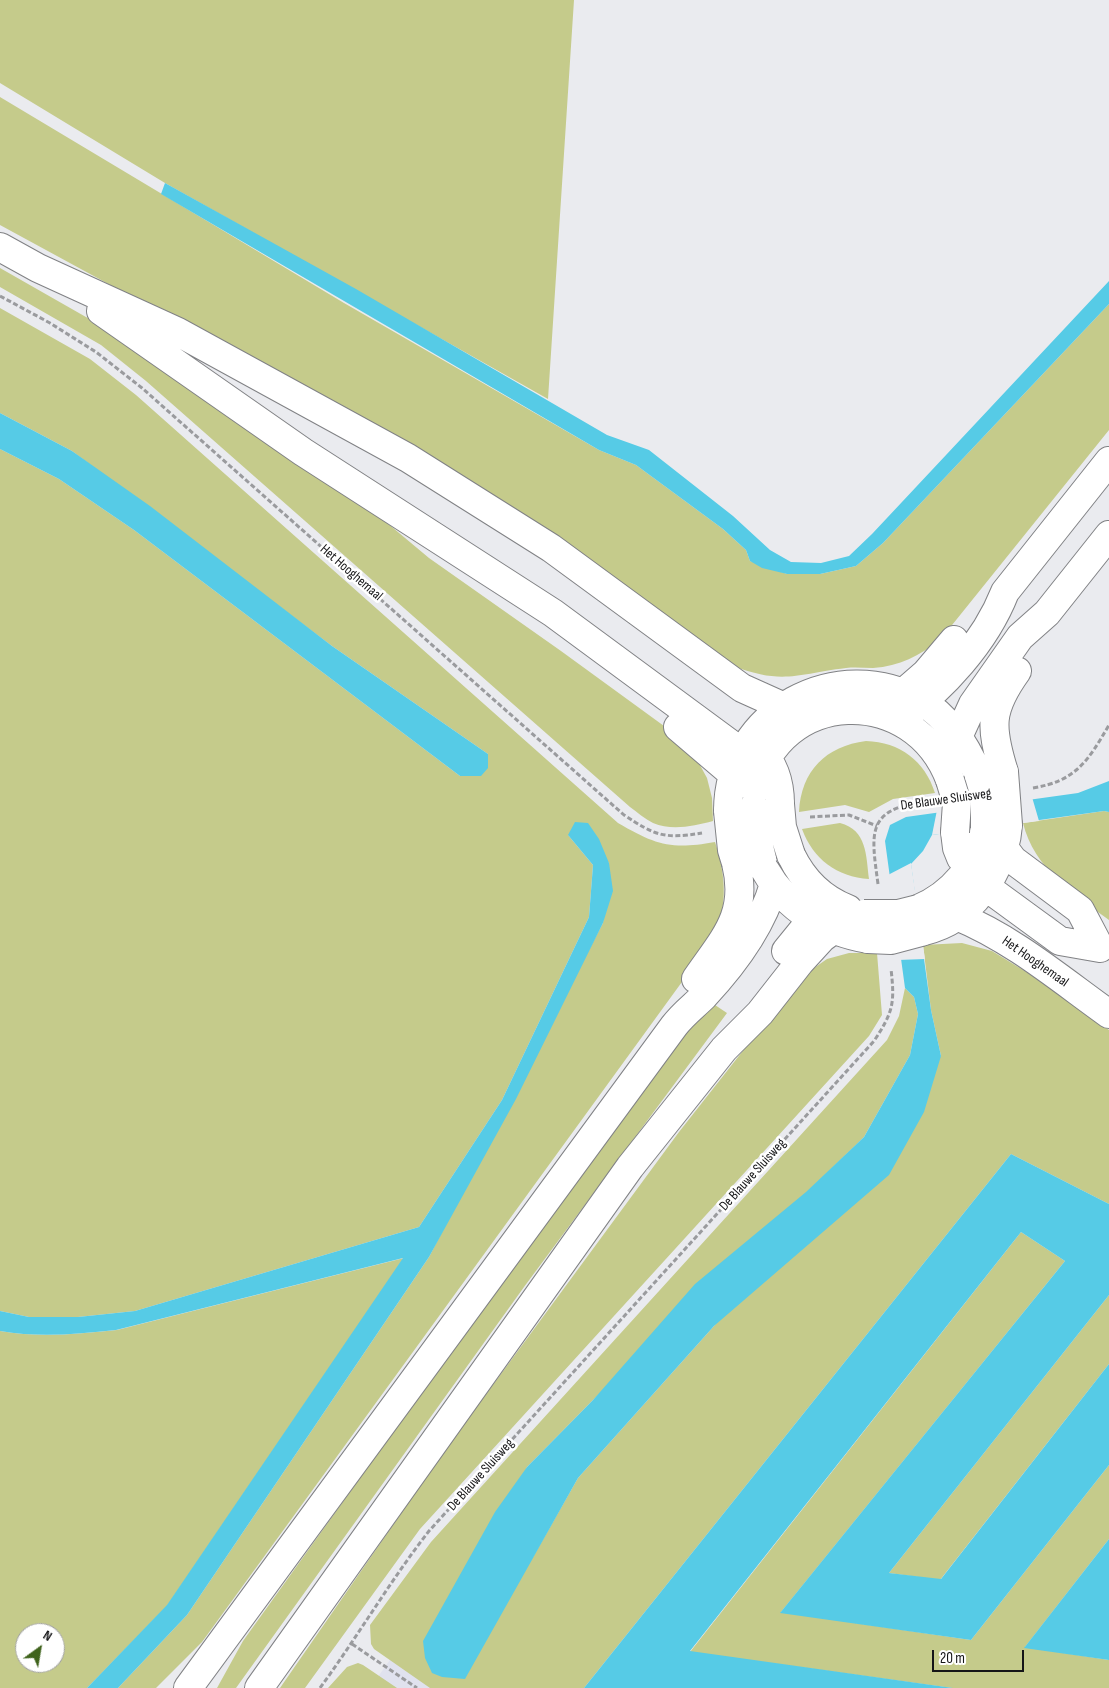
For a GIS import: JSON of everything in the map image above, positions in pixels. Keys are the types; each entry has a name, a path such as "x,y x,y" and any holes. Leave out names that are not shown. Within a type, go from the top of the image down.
{"main road":[{"path":"0,247 38,268 178,332 408,458 551,548 742,688 782,706"},
{"path":"38,268 263,425 553,614 636,675 657,711 751,760"},
{"path":"899,722 913,698 956,668 995,617 1006,592 1109,461"},
{"path":"958,737 973,704 1015,645 1047,612 1109,534"},
{"path":"920,920 957,916 989,853 985,796 992,774 996,706 1001,694 1034,648 1047,612"},
{"path":"636,675 678,684 742,730 751,760 755,789 756,834 734,920 692,985 684,1013"},
{"path":"751,760 782,706 819,689 845,684 883,687 913,698 937,713 992,774"},
{"path":"751,760 809,720 832,711 853,708 886,716 919,732 939,756 950,780 957,803 955,832 957,848 989,853 1104,951"},
{"path":"754,807 782,827 791,855 826,917"},
{"path":"746,870 774,884 826,917 871,915 891,940 920,920 942,896 989,853"},
{"path":"188,1688 684,1013 704,996 759,924 774,884"},
{"name":"Het Hooghemaal","path":"957,916 985,928 1006,940 1109,1014"},
{"path":"258,1688 630,1167 724,1048 746,1004 826,917"}],"path":[{"name":"Het Hooghemaal","path":"0,296 50,323 96,352 142,388 624,815 650,832 670,837 701,833"},
{"path":"1031,789 1055,784 1070,776 1093,752 1109,725"},
{"name":"De Blauwe Sluisweg","path":"871,915 874,842 880,820 885,814 900,805 928,801"},
{"name":"De Blauwe Sluisweg","path":"320,1688 352,1644 408,1558 429,1531 874,1041 888,1019 893,1002 890,961"},
{"path":"352,1644 417,1688"}],"shaded area":[{"path":"404,1640 487,1688 370,1688"}],"green space":[{"path":"0,0 574,0 548,399 165,183 0,83"},
{"path":"0,97 344,303 599,450 636,465 723,529 746,550 750,561 787,574 820,574 856,566 883,543 1109,304 1109,430 940,640 932,646 909,659 883,667 846,668 778,677 750,672 733,666 375,429 0,225"},
{"path":"0,268 114,333 356,497 429,558 675,734 695,756 707,778 712,798 713,821 691,826 668,827 653,823 630,807 146,381 101,345 0,287"},
{"path":"0,308 90,359 136,395 618,823 664,844 687,846 715,842 723,873 724,894 721,916 715,933 703,953 202,1642 156,1688 118,1688 187,1615 429,1257 603,923 609,863 568,835 593,865 589,917 502,1100 419,1227 135,1311 78,1317 29,1317 0,1311 0,449 59,479 134,530 460,776 488,754 332,646 72,451 0,413"},
{"path":"866,741 890,745 910,755 925,772 935,793 893,799 869,812 845,805 799,812 805,784 818,763 839,748"},
{"path":"1104,811 1109,812 1109,920 1069,890 1046,867 1028,839 1023,823"},
{"path":"840,823 849,826 860,837 866,853 869,879 847,875 828,864 813,849 802,829"},
{"path":"962,943 992,951 1028,973 1109,1030 1109,1204 1011,1154 584,1688 430,1688 374,1649 371,1644 370,1625 431,1542 887,1040 899,1016 905,988 914,997 918,1014 910,1055 864,1137 593,1400 527,1467 430,1668 433,1673 533,1557 578,1478 714,1326 941,1056 931,1010 923,945"},
{"path":"849,953 877,953 882,1015 869,1036 420,1529 305,1688 280,1688 445,1450 679,1132 801,977 827,959"},
{"path":"709,1001 727,1013 524,1287 236,1688 217,1688 243,1641 510,1269"},
{"path":"1021,1232 1065,1261 781,1612 971,1640 1109,1465 1109,1539 1025,1647 1109,1660 1109,1688 952,1688 690,1652"},
{"path":"404,1258 167,1606 87,1688 0,1688 0,1331 44,1335 117,1330"},
{"path":"1109,1295 1109,1364 940,1580 889,1573"},
{"path":"358,1663 397,1688 328,1688 347,1667"}],"water":[{"path":"165,183 356,289 607,435 649,450 733,516 770,550 791,562 821,563 849,556 872,534 1109,281 1109,304 883,543 856,566 820,574 787,574 762,568 750,561 746,550 723,529 636,465 599,450 161,194"},
{"path":"0,413 72,451 150,506 332,646 488,754 488,768 481,776 460,776 134,530 59,479 0,449"},
{"path":"1109,781 1109,812 1104,811 932,835 923,851 911,864 931,1010 941,1056 924,1112 889,1175 714,1326 578,1478 465,1679 442,1677 432,1673 425,1658 423,1641 495,1512 527,1467 593,1400 695,1284 806,1192 864,1137 910,1055 918,1014 914,997 905,988 885,841 890,825 906,817 1078,793"},
{"path":"575,822 588,823 599,839 609,863 613,891 603,923 516,1099 429,1257 187,1615 118,1688 87,1688 167,1605 403,1258 116,1330 44,1335 0,1331 0,1311 29,1317 78,1317 135,1311 419,1227 502,1100 589,917 593,865 568,835"},
{"path":"1011,1154 1109,1204 1109,1295 889,1573 941,1579 1109,1364 1109,1465 971,1640 780,1613 1065,1261 1021,1232 690,1651 953,1688 584,1688"},
{"path":"1109,1539 1109,1660 1024,1648"}],"pier":[{"path":"1032,797 1039,821 932,835 937,810"},
{"path":"911,863 925,959 898,960 886,876"}]}
